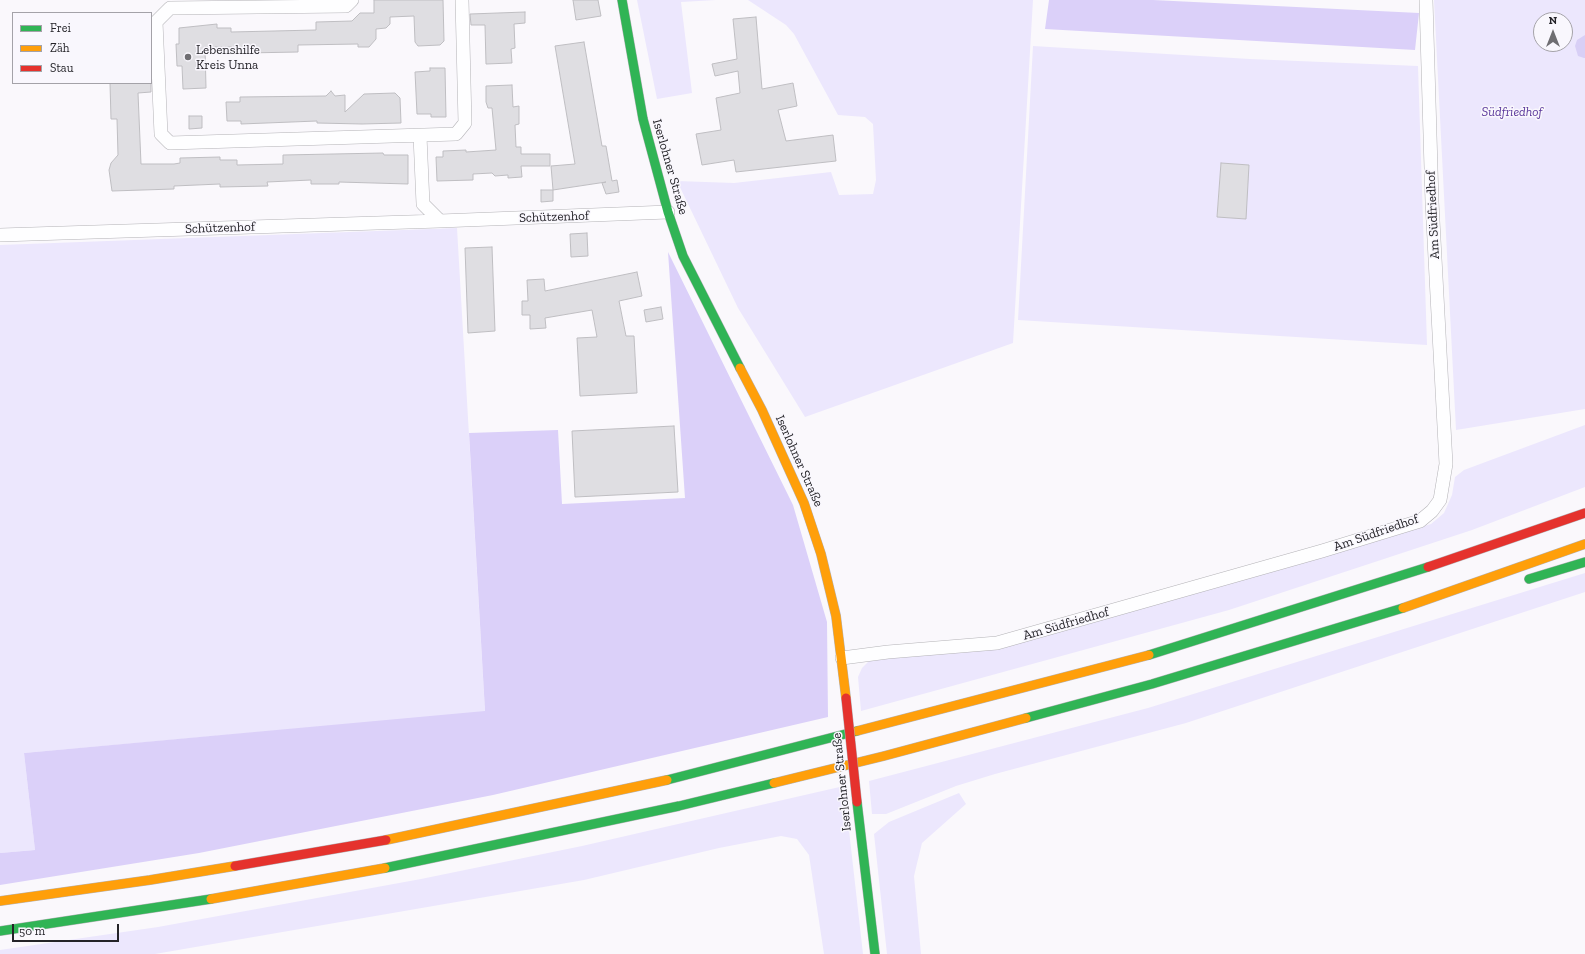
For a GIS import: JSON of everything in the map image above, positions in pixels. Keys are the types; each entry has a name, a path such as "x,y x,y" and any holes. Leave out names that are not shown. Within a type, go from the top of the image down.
{"main road":[{"name":"Iserlohner Straße","path":"622,0 643,119 668,212 683,256 762,410 804,503 821,554 836,616 842,658 875,954"},
{"path":"0,900 150,880 408,836 656,783 1138,658 1421,569 1585,513"},
{"path":"0,931 157,908 417,862 678,806 884,756 1152,684 1426,601 1585,544"},
{"path":"1520,582 1585,562"},
{"path":"1426,601 1469,594"}],"street":[{"path":"352,0 346,6 199,4 170,8 156,22 161,134 170,144 456,134 465,123 462,0"},
{"name":"Am Südfriedhof","path":"842,658 888,652 997,644 1322,551 1420,521 1432,511 1440,500 1446,464 1432,202 1426,0"},
{"path":"420,136 424,204 440,221"},
{"name":"Schützenhof","path":"0,235 668,212"}],"green space":[{"path":"637,0 716,0 681,2 692,93 657,99"},
{"path":"748,0 1033,0 1013,343 805,417 738,308 677,181 734,183 831,172 839,195 873,194 876,180 873,124 865,117 838,115 794,34 786,25"},
{"name":"Südfriedhof","path":"1434,0 1585,0 1585,409 1456,430"},
{"path":"1033,46 1250,59 1418,66 1427,345 1018,320","holes":["1221,163 1249,165 1245,219 1217,216"]},
{"path":"457,228 485,712 24,753 35,850 0,853 0,245"},
{"path":"1585,425 1585,487 1472,530 1229,610 861,711 858,677 862,668 869,661 878,657 999,649 1431,524 1444,513 1452,495 1455,477 1464,470"},
{"path":"1585,573 1585,592 1186,723 995,774 956,786 886,814 872,814 869,781 1148,708"},
{"path":"844,786 863,954 824,954 809,855 797,839 781,836 719,848 584,880 155,954 0,954 0,950 158,927 421,879 582,846"},
{"path":"959,793 966,804 922,843 914,876 921,954 887,954 874,834 889,822"}],"shaded area":[{"path":"1049,0 1153,0 1419,13 1415,50 1045,29"},
{"path":"1585,35 1584,58 1578,56 1575,46 1577,40"},
{"path":"668,252 793,505 827,622 828,717 493,795 199,853 0,885 0,853 35,850 24,753 485,711 469,433 558,430 562,504 685,498"}],"building":[{"path":"374,0 443,0 444,41 440,45 418,46 415,42 414,16 390,17 390,24 386,28 376,29 376,39 369,47 358,47 358,44 298,45 298,52 232,53 232,47 205,47 206,88 183,89 182,66 177,66 176,44 179,44 179,28 217,24 217,28 231,28 231,32 316,30 316,22 352,21 360,13 374,13"},
{"path":"573,0 598,0 601,16 576,20"},
{"path":"525,12 525,23 514,24 515,48 511,49 512,63 486,64 485,25 471,25 470,14"},
{"path":"756,17 762,89 793,83 797,106 778,110 786,141 833,135 836,161 736,172 734,160 702,165 696,134 721,130 716,98 740,93 738,71 715,76 712,64 737,59 733,19"},
{"path":"584,42 602,146 606,146 612,181 617,180 619,192 606,194 602,183 606,182 553,190 551,166 575,164 555,46"},
{"path":"430,68 445,68 446,117 431,117 431,114 417,114 415,72 430,71"},
{"path":"110,84 151,84 151,92 138,93 141,164 174,164 180,163 180,158 220,157 220,160 237,160 237,165 283,164 283,155 383,153 384,155 408,155 408,184 339,182 339,184 311,184 311,180 267,182 268,186 220,187 220,184 174,186 174,189 112,191 109,170 111,163 118,155 117,119 111,119"},
{"path":"512,85 513,107 519,106 519,124 515,125 516,147 521,147 521,154 550,154 550,166 521,166 522,177 508,178 508,175 495,176 492,173 473,174 473,180 437,181 436,157 443,157 443,151 466,150 466,152 496,150 492,108 488,108 486,102 486,86"},
{"path":"331,91 335,96 345,95 345,112 364,94 395,93 400,98 401,123 317,123 317,121 241,124 241,121 227,121 226,102 240,102 240,97 326,96"},
{"path":"189,116 202,116 202,128 189,129"},
{"path":"1221,163 1249,165 1246,219 1217,217"},
{"path":"541,190 553,190 553,201 541,202"},
{"path":"587,233 588,256 571,257 570,234"},
{"path":"492,247 495,331 468,333 465,248"},
{"path":"637,272 642,296 619,301 626,336 634,336 637,393 580,396 577,338 597,337 592,310 545,318 546,328 530,329 530,315 522,315 522,301 528,301 527,280 544,279 545,291"},
{"path":"661,307 663,319 646,322 644,310"},
{"path":"674,426 678,492 575,497 572,431"}],"traffic: fast":[{"path":"622,0 643,119 668,212 683,256 740,368"},
{"path":"1529,579 1585,562"},
{"path":"1149,655 1428,567"},
{"path":"1026,718 1152,684 1403,608"},
{"path":"667,780 857,731"},
{"path":"385,868 679,806 774,783"},
{"path":"857,802 875,954"},
{"path":"0,931 211,899"}],"traffic: slow":[{"path":"740,368 762,410 804,503 821,554 836,616 846,698"},
{"path":"1403,608 1585,544"},
{"path":"857,731 1149,655"},
{"path":"774,783 884,756 1026,718"},
{"path":"386,840 667,780"},
{"path":"0,901 150,880 235,866"},
{"path":"211,899 385,868"}],"traffic: jam":[{"path":"1428,567 1585,513"},
{"path":"846,698 857,802"},
{"path":"235,866 386,840"}],"place":[{"name":"Lebenshilfe Kreis Unna","path":"188,57"}]}
